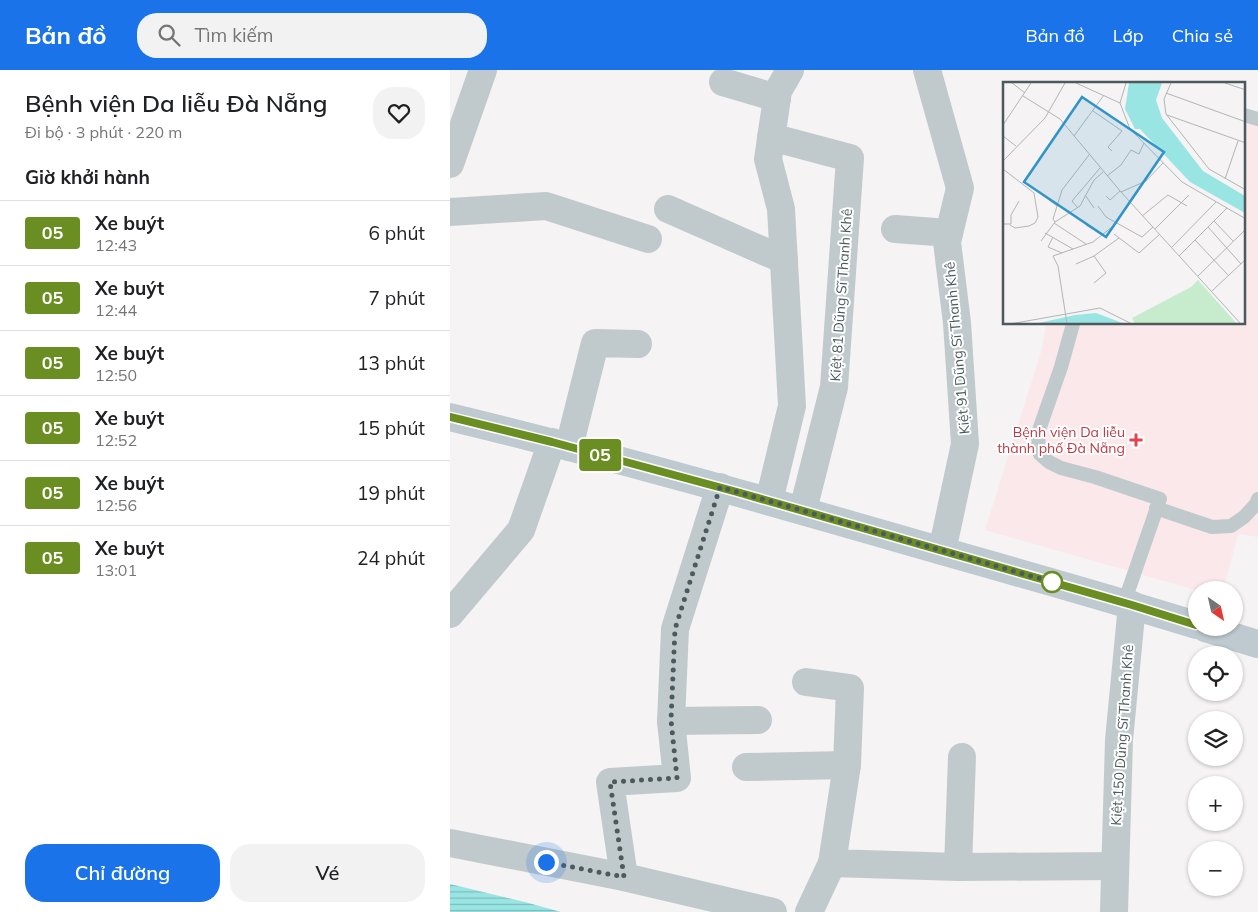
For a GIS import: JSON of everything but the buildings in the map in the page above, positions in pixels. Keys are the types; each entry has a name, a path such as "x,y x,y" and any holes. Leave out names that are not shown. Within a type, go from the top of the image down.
{"street":[{"path":"450,164 483,70"},
{"path":"769,501 792,406 781,209 768,159 778,91 790,70"},
{"name":"Kiệt 91 Dũng Sĩ Thanh Khê","path":"927,70 960,188 947,242 957,323 965,444 942,551"},
{"path":"723,82 777,98"},
{"name":"Kiệt 81 Dũng Sĩ Thanh Khê","path":"771,137 850,158 834,387 803,510"},
{"path":"450,212 546,206 648,239"},
{"path":"668,209 784,260"},
{"path":"895,229 949,233"},
{"path":"450,614 521,530 560,444 595,343 638,344"},
{"path":"450,418 560,444 803,510 1188,623"},
{"path":"624,877 610,782 677,778 671,720 675,629 720,487"},
{"name":"Kiệt 150 Dũng Sĩ Thanh Khê","path":"1114,912 1119,740 1128,604"},
{"path":"1232,636 1258,644"},
{"path":"806,682 850,688 847,765 832,864 809,912"},
{"path":"671,720 758,720"},
{"path":"958,867 962,757"},
{"path":"746,768 847,765"},
{"path":"450,843 624,877 773,912"},
{"path":"832,864 958,867 1115,866"}],"lane":[{"path":"1073,325 1061,368 1039,430 1038,450 1050,462 1061,468 1160,498 1128,604"},
{"path":"1156,508 1212,527 1231,526 1244,517 1258,499"}],"shaded area":[{"name":"Bệnh viện Da liễu thành phố Đà Nẵng","path":"1246,114 1258,116 1258,537 1238,534 1225,581 1188,581 1188,588 985,530 1042,349 1046,325 1246,325"}],"water":[{"path":"450,884 525,902 561,912 450,912"}],"bus line":[{"name":"05","path":"450,417 552,442 737,492 1188,622"}],"place":[{"name":"Bệnh viện Da liễu thành phố Đà Nẵng","path":"1136,440"}],"route":[{"path":"546,862 624,877 610,782 677,778 671,720 675,629 720,487 1052,582"}]}
